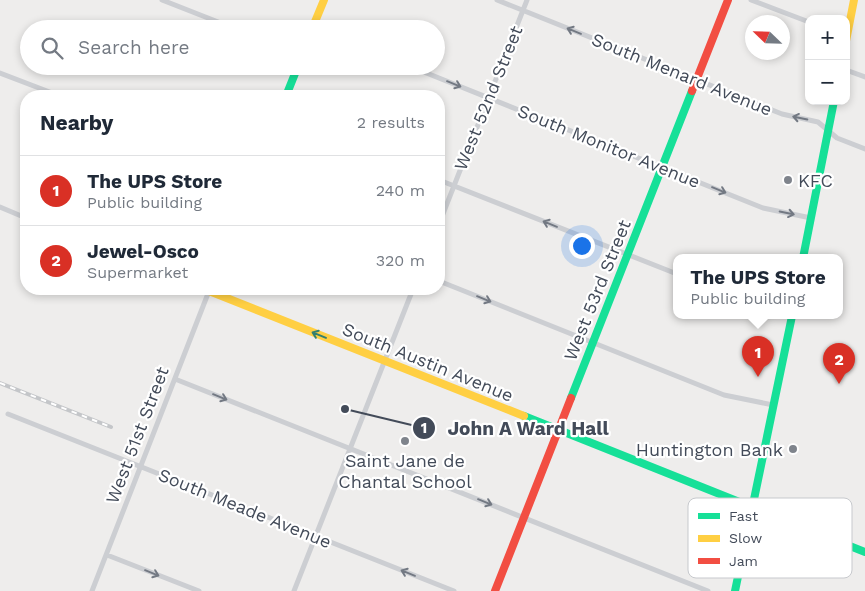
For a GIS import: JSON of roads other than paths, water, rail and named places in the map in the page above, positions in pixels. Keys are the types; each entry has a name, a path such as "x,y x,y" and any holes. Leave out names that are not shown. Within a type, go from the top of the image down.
{"street":[{"path":"162,0 213,20"},
{"path":"317,20 324,0"},
{"name":"South Menard Avenue","path":"497,0 782,114 818,122 837,138 865,148"},
{"name":"West 52nd Street","path":"445,209 527,0"},
{"name":"West 53rd Street","path":"495,591 728,0"},
{"path":"751,0 805,21"},
{"path":"850,17 854,0"},
{"path":"850,71 865,77"},
{"path":"0,73 44,90"},
{"path":"288,90 294,75"},
{"name":"South Monitor Avenue","path":"431,75 763,208 811,218"},
{"path":"804,254 833,105"},
{"path":"445,182 673,272"},
{"path":"0,208 20,216"},
{"path":"445,283 724,395 773,405"},
{"name":"West 51st Street","path":"92,591 142,466 205,295"},
{"name":"South Austin Avenue","path":"220,295 732,498"},
{"path":"294,591 411,295"},
{"path":"754,498 791,319"},
{"path":"175,379 708,591"},
{"name":"South Meade Avenue","path":"8,414 454,591"},
{"name":"South Austin Avenue","path":"852,547 865,552"},
{"path":"107,555 199,591"},
{"path":"735,591 738,578"}],"railway":[{"path":"0,383 111,427"}],"place":[{"name":"KFC","path":"788,180"},
{"name":"The UPS Store","path":"758,377"},
{"name":"Jewel-Osco","path":"839,384"},
{"name":"John A Ward Hall","path":"345,409"},
{"name":"Saint Jane de Chantal School","path":"405,441"},
{"name":"Huntington Bank","path":"793,449"}]}
